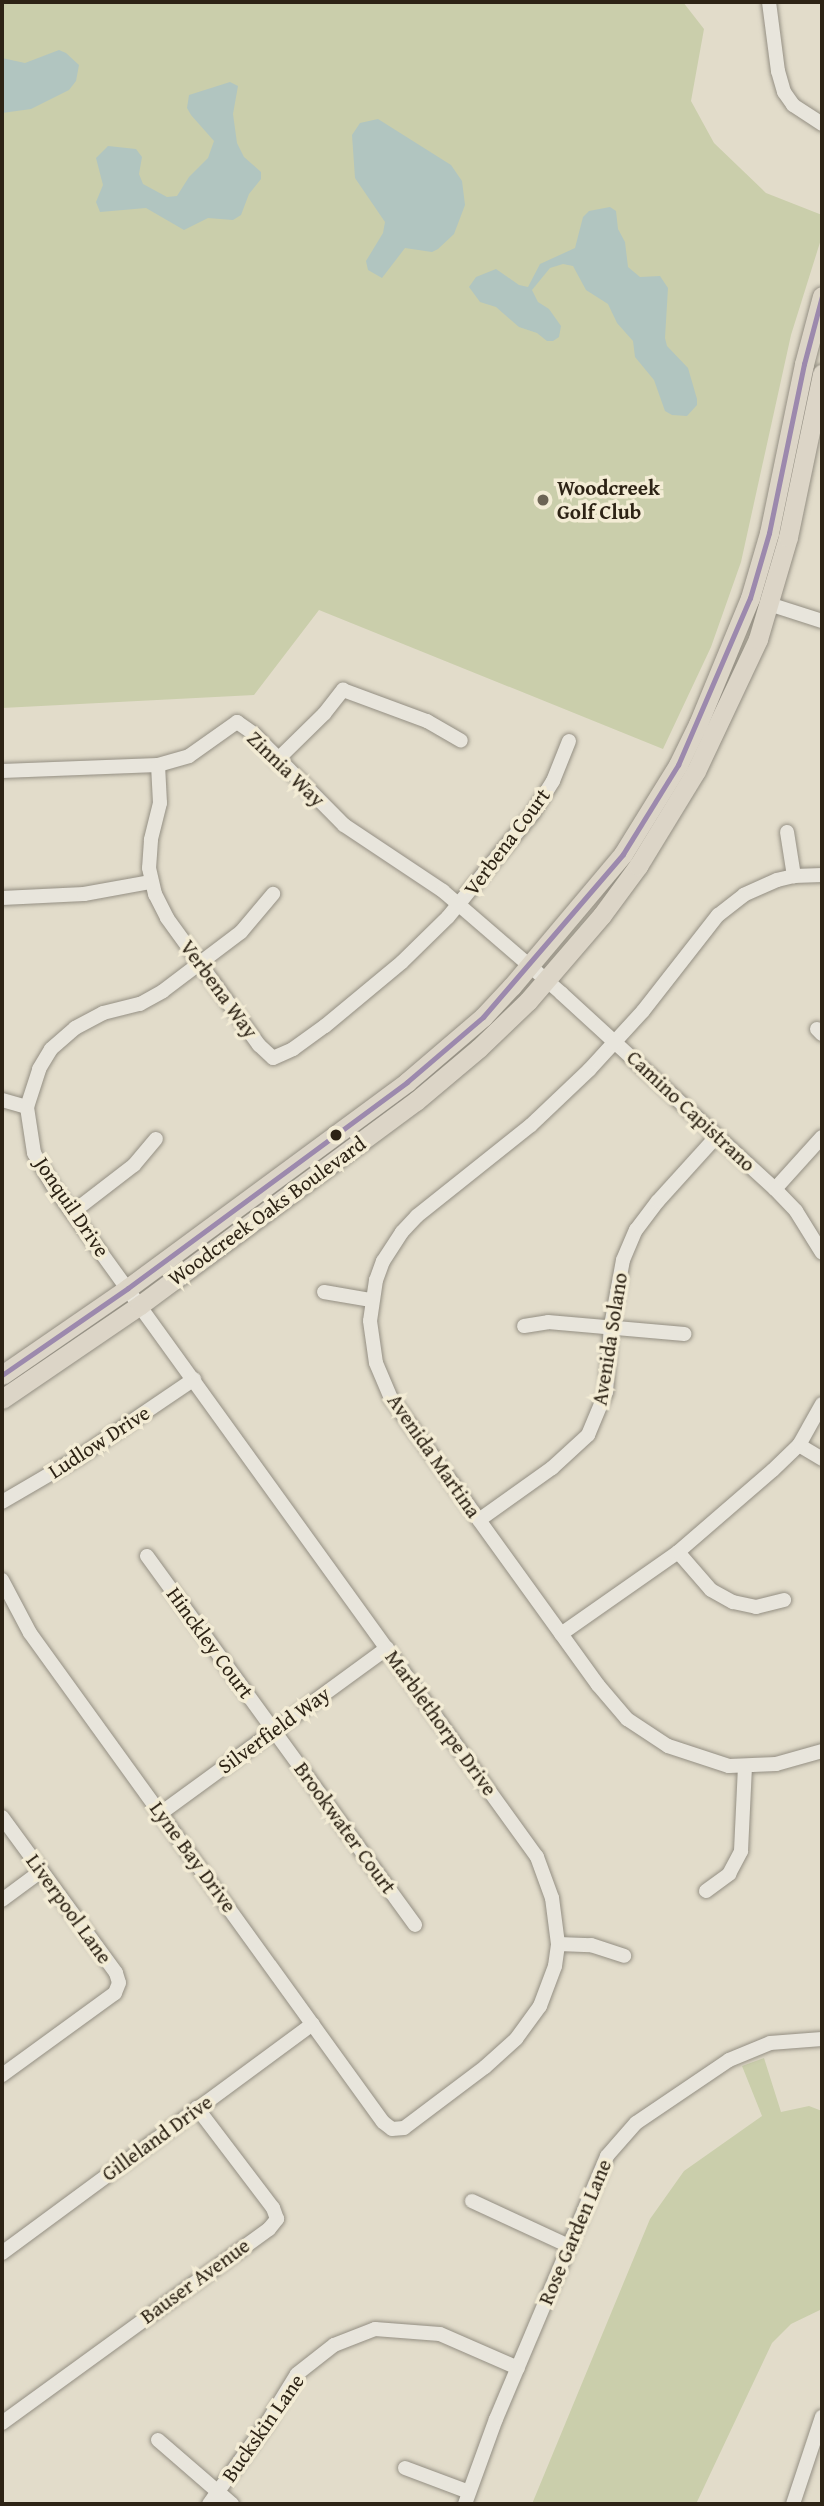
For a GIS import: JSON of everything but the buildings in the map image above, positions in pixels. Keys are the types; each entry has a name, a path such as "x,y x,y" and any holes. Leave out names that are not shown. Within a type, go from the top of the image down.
{"main road":[{"name":"Woodcreek Oaks Boulevard","path":"2,1375 128,1288 407,1082 483,1017 531,966 623,854 678,765 717,681 750,598 769,533 804,364 822,296"},
{"name":"Woodcreek Oaks Boulevard","path":"2,1399 140,1305 396,1117 480,1048 547,980 602,915 667,821 720,722 758,639 791,525 822,374"},
{"path":"750,598 769,604"}],"street":[{"path":"769,2 778,71 784,92 793,105 822,124"},
{"path":"769,604 822,621"},
{"path":"277,760 324,714 343,690 427,721 461,741"},
{"name":"Zinnia Way","path":"2,771 158,765 189,756 237,722 254,734 344,825 424,876 531,966"},
{"name":"Verbena Court","path":"459,905 533,813 553,781 569,741"},
{"name":"Verbena Way","path":"158,765 160,803 151,840 151,882 167,918 259,1045 273,1058 293,1049 352,1004 402,962 459,905"},
{"path":"788,832 794,876"},
{"name":"Avenida Martina","path":"822,875 794,876 760,886 719,915 615,1042 531,1125 417,1216 383,1261 371,1300 372,1342 376,1363 391,1398 612,1703 646,1733 689,1755 729,1766 776,1764 822,1751"},
{"path":"2,898 84,894 151,882"},
{"name":"Jonquil Drive","path":"140,1305 44,1173 34,1153 27,1107 39,1069 51,1049 75,1028 103,1013 140,1004 200,964 241,932 273,894"},
{"name":"Camino Capistrano","path":"531,966 775,1189 796,1211 822,1253"},
{"path":"2,1100 27,1107"},
{"name":"Avenida Solano","path":"479,1520 552,1468 588,1435 606,1392 611,1326 623,1260 636,1230 658,1201 717,1136"},
{"path":"775,1189 822,1137"},
{"path":"73,1212 134,1165 156,1139"},
{"path":"324,1292 371,1300"},
{"name":"Marblethorpe Drive","path":"140,1305 537,1857 552,1898 558,1944 555,1966 540,2006 516,2039 485,2067 404,2128 392,2129"},
{"path":"524,1326 548,1322 684,1334"},
{"name":"Ludlow Drive","path":"2,1502 79,1457 194,1379"},
{"path":"561,1634 678,1552 799,1445 822,1404"},
{"path":"799,1445 822,1459"},
{"path":"678,1552 711,1590 733,1601 756,1607 784,1600"},
{"name":"Hinckley Court","path":"147,1556 274,1731"},
{"name":"Lyne Bay Drive","path":"2,1580 30,1633 383,2122 392,2129"},
{"name":"Silverfield Way","path":"161,1813 387,1648"},
{"name":"Brookwater Court","path":"274,1731 415,1925"},
{"path":"706,1891 729,1874 741,1850 746,1767"},
{"name":"Liverpool Lane","path":"2,1816 116,1973 119,1983 115,1993 2,2075"},
{"path":"2,1900 41,1871"},
{"path":"558,1944 590,1945 624,1956"},
{"name":"Gilleland Drive","path":"2,2253 313,2024"},
{"name":"Rose Garden Lane","path":"467,2498 517,2368 607,2156 636,2123 729,2060 770,2043 822,2039"},
{"name":"Bauser Avenue","path":"2,2423 269,2229 276,2219 273,2208 197,2108"},
{"path":"472,2201 569,2246"},
{"name":"Buckskin Lane","path":"209,2504 219,2493 297,2374 344,2341 374,2329 440,2334 517,2368"},
{"path":"793,2504 822,2417"},
{"path":"158,2440 232,2504"},
{"path":"405,2468 467,2498"}],"green space":[{"path":"2,2 683,2 704,29 691,101 714,143 766,193 822,215 822,236 791,335 741,562 711,647 663,749 319,610 254,695 2,708"},
{"path":"764,2058 781,2112 809,2106 822,2111 822,2309 791,2324 772,2343 696,2504 532,2504 650,2219 684,2171 762,2116 742,2066"}],"shaded area":[{"path":"59,50 79,65 76,81 69,90 31,109 2,113 2,58 25,63"},
{"path":"230,82 238,86 233,114 237,143 244,157 261,172 261,179 249,194 241,215 233,220 208,218 184,230 146,208 100,212 96,202 103,185 96,158 108,146 136,149 142,157 139,174 143,184 167,197 177,196 189,177 208,158 214,141 187,108 189,95"},
{"path":"378,119 451,165 462,181 465,205 454,234 438,249 432,252 405,248 382,278 368,270 366,261 383,233 385,222 355,178 352,135 360,123"},
{"path":"610,207 616,211 618,229 625,242 628,267 640,277 660,276 668,288 665,338 667,346 688,368 697,399 697,405 687,416 672,415 665,411 654,380 635,357 633,341 617,323 608,304 586,290 573,266 563,264 550,268 532,290 538,302 549,309 561,326 559,337 553,341 547,341 537,333 519,327 496,307 480,302 469,287 476,277 496,269 519,285 528,287 540,264 575,248 583,217 589,211"}],"transit line":[{"path":"2,1375 128,1288 407,1082 483,1017 623,854 678,765 750,598 769,533 804,364 822,296"}],"place":[{"name":"Woodcreek Golf Club","path":"543,500"}]}
